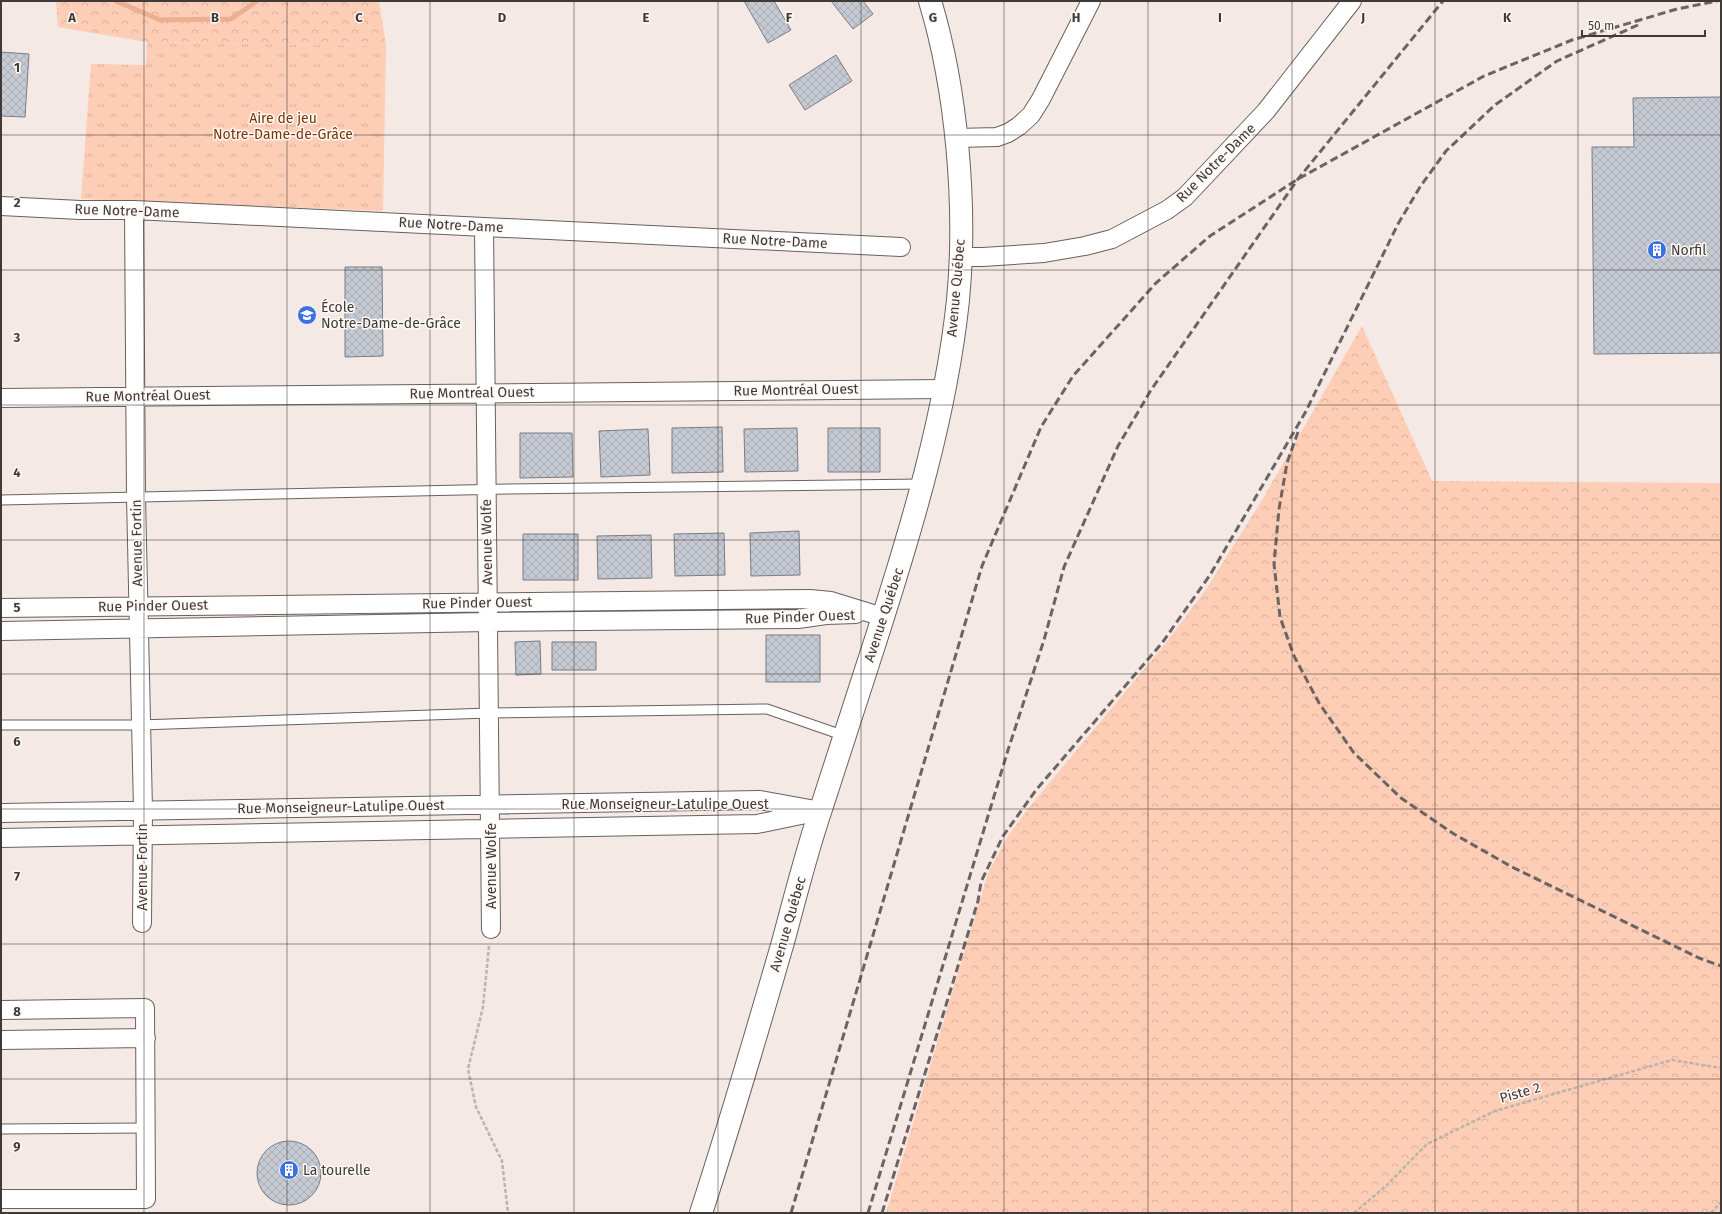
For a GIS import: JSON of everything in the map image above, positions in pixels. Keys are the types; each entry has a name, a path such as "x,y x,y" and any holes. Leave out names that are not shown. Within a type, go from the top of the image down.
{"main road":[{"name":"Avenue Québec","path":"701,1213 782,946 820,811 883,617 923,484 944,389 958,299 961,223 956,138 946,66 930,1"}],"street":[{"path":"956,138 997,137 1008,133 1019,126 1031,115 1041,99 1091,1"},
{"name":"Rue Notre-Dame","path":"960,257 983,258 1044,253 1092,244 1112,239 1167,210 1185,197 1266,111 1352,1"},
{"name":"Rue Notre-Dame","path":"1,206 80,210 134,210 901,247"},
{"name":"Avenue Fortin","path":"134,210 136,497 142,810 142,923"},
{"name":"Avenue Wolfe","path":"484,227 491,805 491,929"},
{"name":"Rue Montréal Ouest","path":"1,398 944,389"},
{"name":"Rue Pinder Ouest","path":"1,608 810,599 831,601 883,617"},
{"name":"Rue Pinder Ouest","path":"1,631 488,622 798,619 846,614 883,617"},
{"name":"Rue Monseigneur-Latulipe Ouest","path":"1,813 760,800 820,811"},
{"name":"Rue Monseigneur-Latulipe Ouest","path":"1,838 757,824 820,811"},
{"path":"1,1010 145,1008 146,1038 146,1199 1,1199"},
{"path":"1,1040 146,1038"}],"lane":[{"path":"1,500 486,490 891,486 923,484"},
{"path":"1,726 140,725 489,713 767,709 845,736"},
{"path":"1,1129 146,1128"}],"path":[{"path":"491,929 483,1007 468,1069 476,1107 502,1161 508,1213"},
{"name":"Piste 2","path":"1354,1213 1386,1186 1427,1144 1495,1111 1672,1060 1721,1068"},
{"path":"1711,1213 1721,1202"}],"green space":[{"path":"56,1 379,1 386,46 147,42 58,27"},
{"name":"Aire de jeu Notre-Dame-de-Grâce","path":"147,42 386,46 383,211 81,199 91,64 146,65"},
{"path":"1362,326 1432,481 1721,483 1721,1213 886,1213 988,873 1008,836 1031,805 1165,644 1207,588 1262,500"}],"building":[{"path":"744,1 774,1 791,30 768,43"},
{"path":"831,1 863,1 873,14 853,29"},
{"path":"1,52 29,54 25,117 1,116"},
{"path":"836,55 852,81 805,110 789,85"},
{"name":"Norfil","path":"1721,97 1721,353 1594,354 1592,147 1634,147 1633,98"},
{"path":"345,267 382,267 383,356 345,357"},
{"path":"722,427 723,472 672,473 672,428"},
{"path":"797,428 798,471 745,472 744,429"},
{"path":"828,428 880,428 880,472 828,472"},
{"path":"648,429 650,475 601,477 599,431"},
{"path":"520,433 572,433 573,477 520,478"},
{"path":"799,531 800,575 751,576 750,533"},
{"path":"724,533 725,575 675,576 674,534"},
{"path":"523,534 578,534 578,580 523,580"},
{"path":"651,535 652,578 598,579 597,536"},
{"path":"766,635 820,635 820,682 766,682"},
{"path":"540,641 541,674 516,675 515,642"},
{"path":"552,642 596,642 596,670 552,670"},
{"name":"La tourelle","path":"289,1141 301,1144 312,1150 318,1161 321,1173 318,1185 312,1196 301,1202 289,1205 277,1202 266,1196 260,1185 257,1173 260,1161 266,1150 277,1144"}],"waterway":[{"path":"116,1 160,20 231,19 257,1"}],"railway":[{"path":"868,1213 1008,750 1044,640 1064,567 1118,446 1151,390 1298,179 1443,1"},
{"path":"791,1213 982,566 1041,427 1073,376 1156,283 1210,236 1298,179 1484,76 1572,40 1677,9 1717,1"},
{"path":"882,1213 978,901 981,882 1003,836 1036,790 1162,643 1210,575 1305,413 1398,224 1420,187 1446,151 1495,105 1557,61 1638,25"},
{"path":"1298,432 1287,463 1279,509 1274,564 1280,617 1294,656 1319,703 1354,753 1401,798 1454,834 1512,867 1699,958 1721,966"}],"place":[{"name":"Norfil","path":"1657,250"},
{"name":"École Notre-Dame-de-Grâce","path":"307,315"},
{"name":"La tourelle","path":"289,1170"}]}
